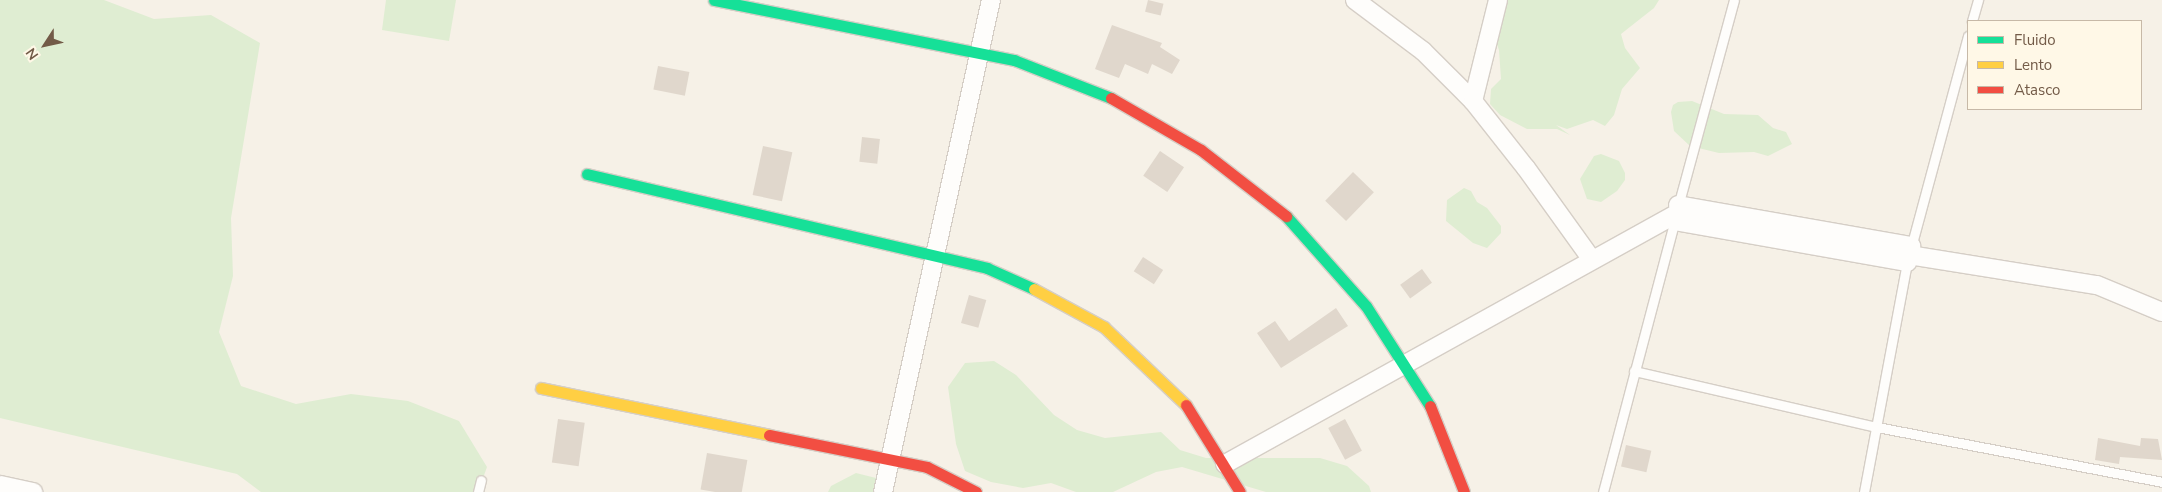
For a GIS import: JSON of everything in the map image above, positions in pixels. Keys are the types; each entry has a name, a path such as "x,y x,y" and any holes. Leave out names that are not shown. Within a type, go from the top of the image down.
{"street":[{"path":"714,0 980,51 1096,90 1202,150 1249,184 1294,222 1366,306 1406,363 1427,399 1464,492"},
{"path":"883,492 991,0"},
{"path":"1355,0 1423,51 1473,101 1592,260"},
{"path":"1473,101 1498,0"},
{"path":"587,174 988,268 1052,297 1104,327 1186,405 1225,464 1240,492"},
{"path":"1225,464 1676,213 2097,285 2162,312"},
{"path":"541,388 927,467 976,492"},
{"path":"0,485 33,492"}],"lane":[{"path":"1603,492 1734,0"},
{"path":"1972,20 1978,0"},
{"path":"1864,492 1909,254 1967,40"},
{"path":"1634,371 1877,427 2162,482"},
{"path":"478,492 481,480"}],"green space":[{"path":"0,0 104,0 154,19 211,15 260,43 231,218 233,276 219,332 241,386 296,404 351,394 408,401 459,421 487,467 478,492 261,492 237,474 0,418"},
{"path":"386,0 456,0 449,41 382,30"},
{"path":"1497,0 1659,0 1654,8 1621,34 1625,48 1640,68 1622,89 1614,115 1605,126 1593,120 1567,129 1556,125 1570,135 1557,129 1527,129 1500,115 1490,104 1491,89 1501,79 1499,50 1489,22"},
{"path":"1692,101 1724,114 1758,115 1773,128 1786,132 1792,144 1768,156 1754,152 1719,153 1690,146 1674,131 1671,112 1673,105 1678,102"},
{"path":"1601,154 1619,161 1625,173 1625,180 1617,191 1601,202 1587,199 1580,179 1594,156"},
{"path":"1464,188 1471,191 1477,202 1487,208 1501,226 1501,233 1487,248 1473,243 1446,221 1447,200"},
{"path":"994,361 1016,375 1054,415 1077,430 1105,438 1161,432 1180,450 1206,458 1320,458 1347,466 1369,486 1371,492 1266,492 1182,467 1156,472 1113,492 1076,492 1051,483 1023,488 991,482 965,471 956,444 948,387 965,363"},
{"path":"856,473 884,480 892,492 828,492 831,486"}],"building":[{"path":"1148,0 1164,4 1161,16 1145,12"},
{"path":"1112,25 1162,43 1160,47 1180,60 1172,74 1152,64 1148,74 1125,64 1119,78 1095,69"},
{"path":"658,66 689,72 685,96 653,90"},
{"path":"862,137 880,139 877,164 859,162"},
{"path":"763,146 792,152 782,201 753,195"},
{"path":"1160,151 1184,167 1167,192 1143,176"},
{"path":"1353,172 1374,192 1346,221 1325,201"},
{"path":"1143,257 1163,270 1154,284 1134,271"},
{"path":"1422,269 1432,283 1410,299 1400,285"},
{"path":"969,295 986,300 978,328 961,323"},
{"path":"1336,308 1348,326 1281,368 1257,333 1275,321 1289,341"},
{"path":"558,419 585,423 579,466 552,463"},
{"path":"1345,419 1362,451 1345,460 1328,428"},
{"path":"2098,438 2140,446 2141,438 2158,439 2162,460 2120,457 2119,464 2095,460"},
{"path":"1626,445 1651,451 1646,472 1621,466"},
{"path":"707,453 747,460 742,492 715,492 701,489"}],"traffic: fast":[{"path":"714,0 1014,60 1111,98"},
{"path":"587,174 987,268 1034,289"},
{"path":"1286,216 1366,306 1430,406"}],"traffic: slow":[{"path":"1034,289 1104,327 1186,405"},
{"path":"541,388 769,435"}],"traffic: jam":[{"path":"1111,98 1201,150 1286,216"},
{"path":"1186,405 1240,492"},
{"path":"1430,406 1464,492"},
{"path":"769,435 927,467 976,492"}]}
